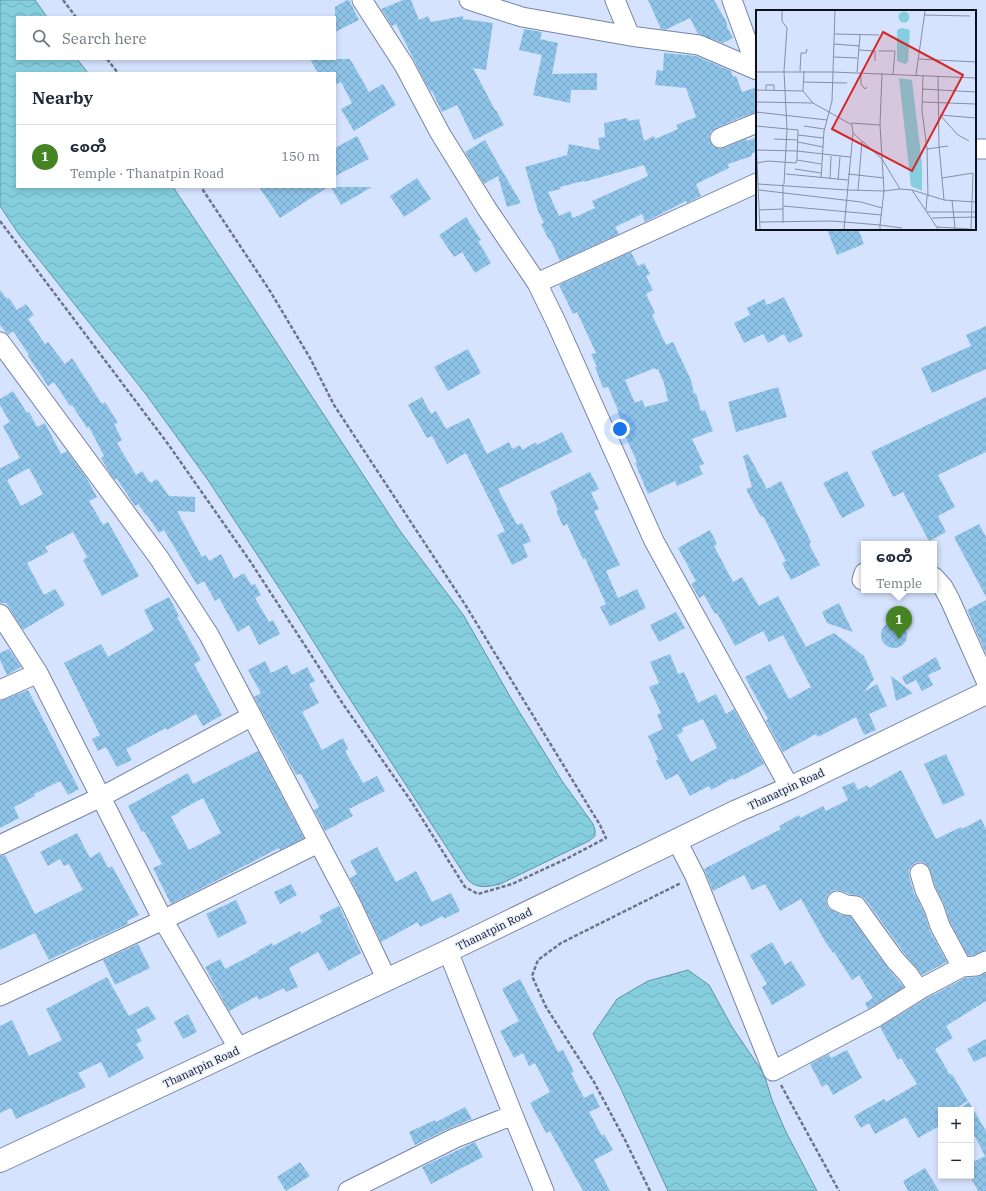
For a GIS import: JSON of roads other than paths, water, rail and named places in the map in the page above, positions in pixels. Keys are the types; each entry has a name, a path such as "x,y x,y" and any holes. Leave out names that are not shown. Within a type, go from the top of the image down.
{"main road":[{"name":"Thanatpin Road","path":"0,1161 387,980 986,693"}],"street":[{"path":"362,0 404,65 440,133 467,178 537,283 563,337 654,541 790,788"},
{"path":"469,0 522,17 630,36 699,45 756,69"},
{"path":"615,0 630,36"},
{"path":"732,0 756,66"},
{"path":"720,138 756,123"},
{"path":"537,283 756,183"},
{"path":"0,342 159,558 209,635 351,904 387,980"},
{"path":"937,580 943,587 950,600 986,681"},
{"path":"0,614 38,673 163,920 239,1049"},
{"path":"4,685 38,673"},
{"path":"0,845 101,797 252,716"},
{"path":"677,841 695,876 773,1071 876,1017 924,987 962,968 976,966 986,961"},
{"path":"0,996 163,920 318,843"},
{"path":"920,873 940,926 962,968"},
{"path":"837,901 846,905 856,906 895,960 908,974 917,987 924,987"},
{"path":"448,951 544,1191"},
{"path":"348,1191 455,1138 513,1115"}],"water":[{"path":"0,0 35,0 46,16 16,16 16,60 78,60 87,72 16,72 16,188 174,188 400,531 464,616 512,700 562,781 593,824 595,836 589,841 500,884 479,886 468,880 208,480 145,393 18,233 0,206"},
{"path":"688,970 709,985 732,1027 764,1074 772,1100 786,1132 817,1191 668,1191 620,1087 593,1034 617,999 648,981"}],"place":[{"name":"စေတီ","path":"899,639"}]}
